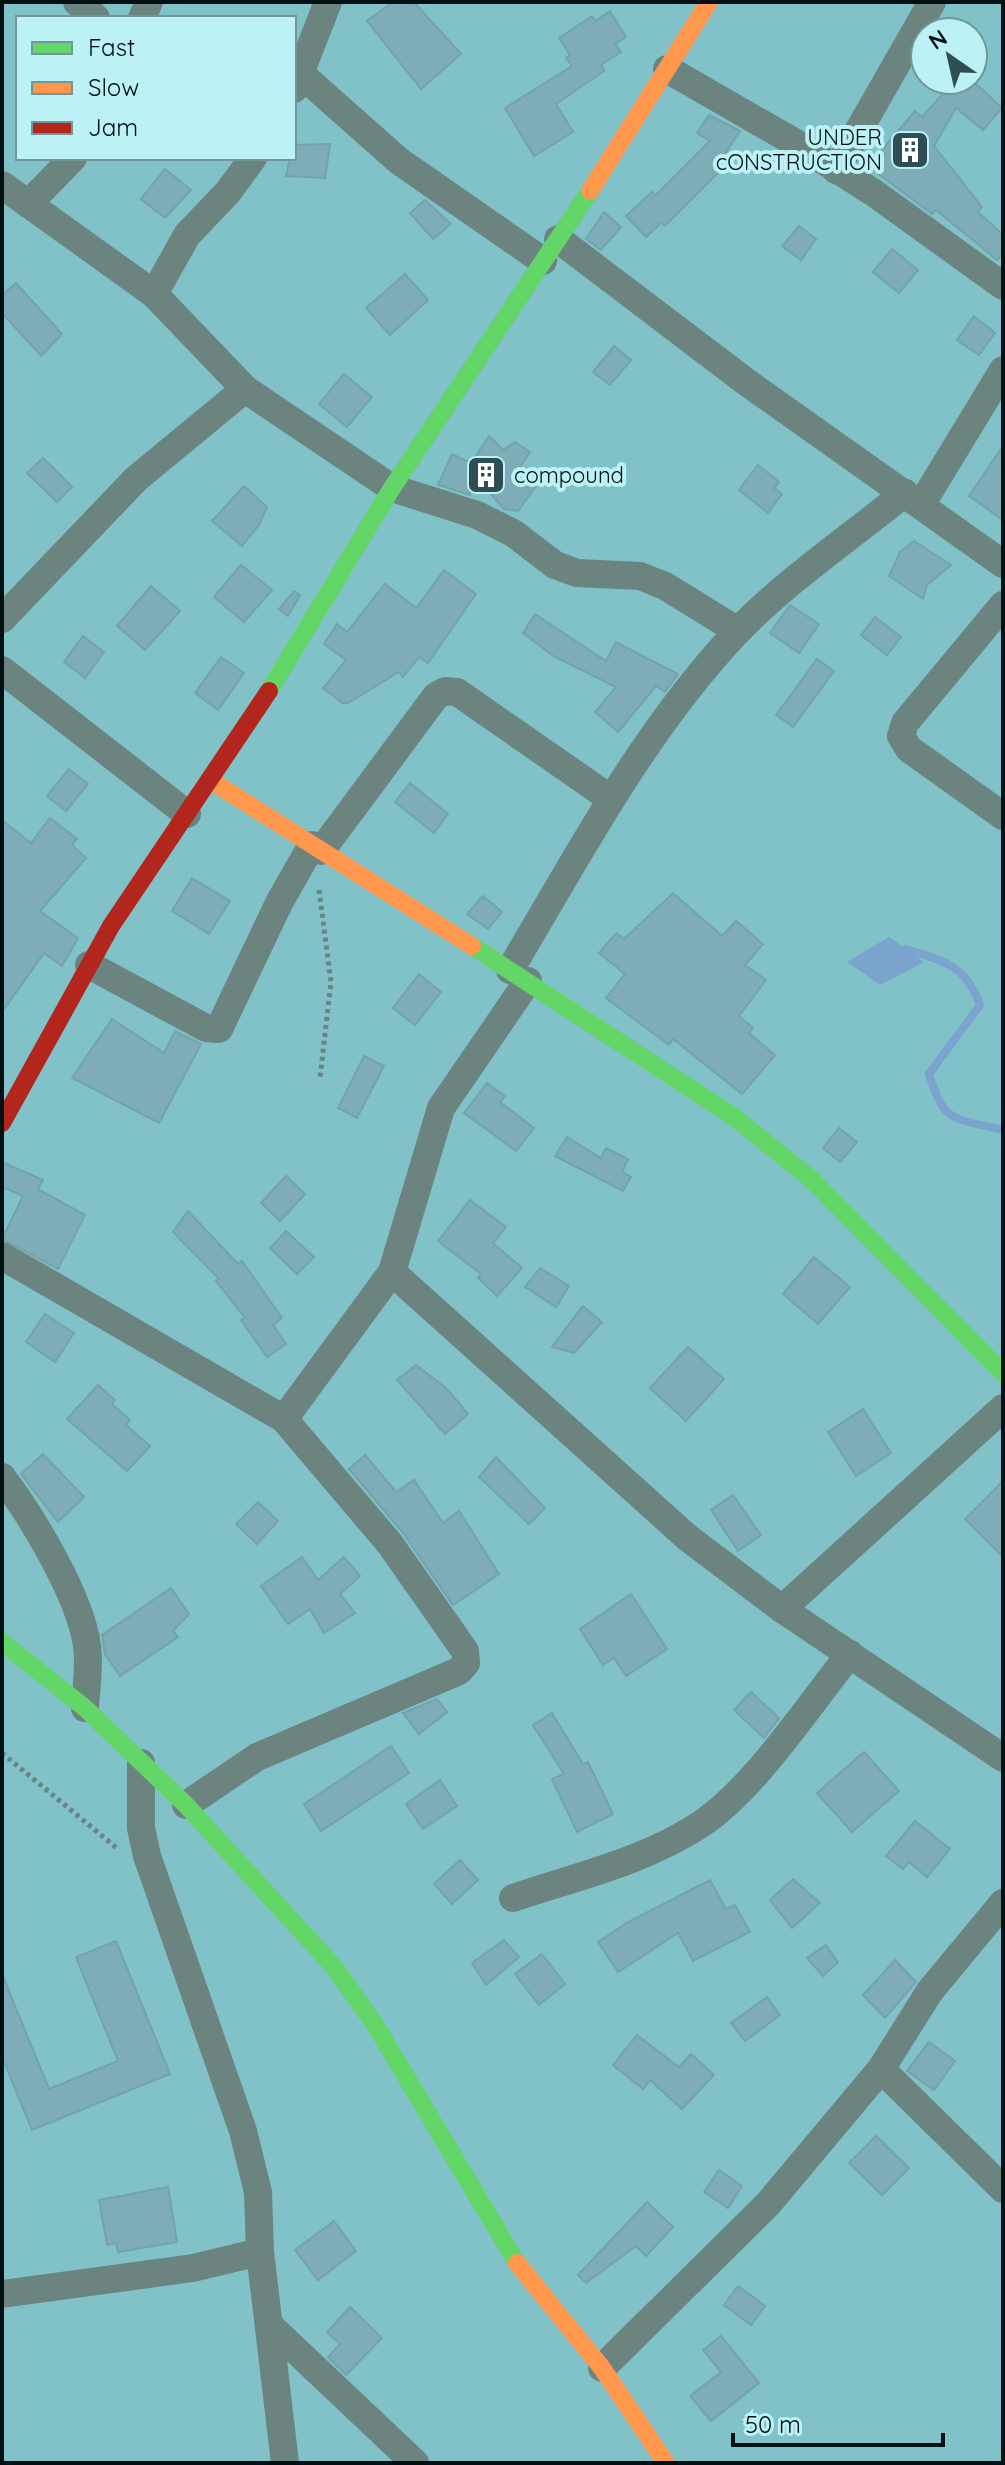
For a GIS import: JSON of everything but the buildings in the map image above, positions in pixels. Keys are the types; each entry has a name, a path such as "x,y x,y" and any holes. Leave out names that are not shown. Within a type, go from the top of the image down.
{"street":[{"path":"77,2 94,16"},
{"path":"328,2 298,82 399,161 550,250 745,381 1003,564"},
{"path":"2,1123 89,965 277,678 392,488 709,2"},
{"path":"836,170 932,2"},
{"path":"667,69 799,145 874,193 1003,286"},
{"path":"28,204 71,160"},
{"path":"154,294 187,235 228,192 252,160"},
{"path":"3,187 154,294 245,389 392,488 477,515 513,533 555,565 577,573 640,576 665,586 738,631"},
{"path":"284,1419 392,1272 441,1108 519,976 611,799 673,707 738,631 913,499 1003,370"},
{"path":"2,619 136,479 245,389"},
{"path":"1003,605 905,723 901,736 909,749 1003,816"},
{"path":"2,670 187,814"},
{"path":"89,965 206,1028 219,1029 280,901 317,848 436,696 445,691 457,692 611,799"},
{"path":"210,780 624,1042 734,1117 811,1179 1003,1373"},
{"path":"2,1256 284,1419 398,1555 465,1651 466,1663 459,1671 257,1757 186,1805"},
{"path":"392,1272 636,1494 782,1609 1003,1758"},
{"path":"782,1609 1003,1408"},
{"path":"2,1477 66,1585 81,1619 88,1648 85,1708"},
{"path":"2,1642 85,1708 186,1805 335,1968 377,2028 512,2257 602,2368 666,2463"},
{"path":"513,1898 658,1848 702,1823 736,1794 850,1654"},
{"path":"141,1763 141,1828 155,1879 243,2131 258,2192 260,2252 285,2463"},
{"path":"602,2368 759,2214 881,2069 930,1991 1003,1903"},
{"path":"881,2069 1003,2189"},
{"path":"2,2294 193,2268 260,2252"},
{"path":"269,2325 415,2463"}],"path":[{"path":"317,848 331,982 320,1078"},
{"path":"2,1753 155,1879"}],"water":[{"path":"889,937 924,962 880,985 847,962"}],"waterway":[{"path":"906,949 952,966 968,981 980,1005 929,1074 940,1103 954,1117 1003,1130"}],"traffic: fast":[{"path":"269,691 392,488 590,191"},
{"path":"472,946 734,1117 811,1179 1003,1373"},
{"path":"2,1642 85,1708 186,1805 335,1968 377,2028 517,2263"}],"traffic: slow":[{"path":"590,191 709,2"},
{"path":"210,780 472,946"},
{"path":"517,2263 602,2368 666,2463"}],"traffic: jam":[{"path":"2,1123 111,926 269,691"}],"place":[{"name":"UNDER cONSTRUCTION","path":"910,150"},
{"name":"compound","path":"486,475"}]}
